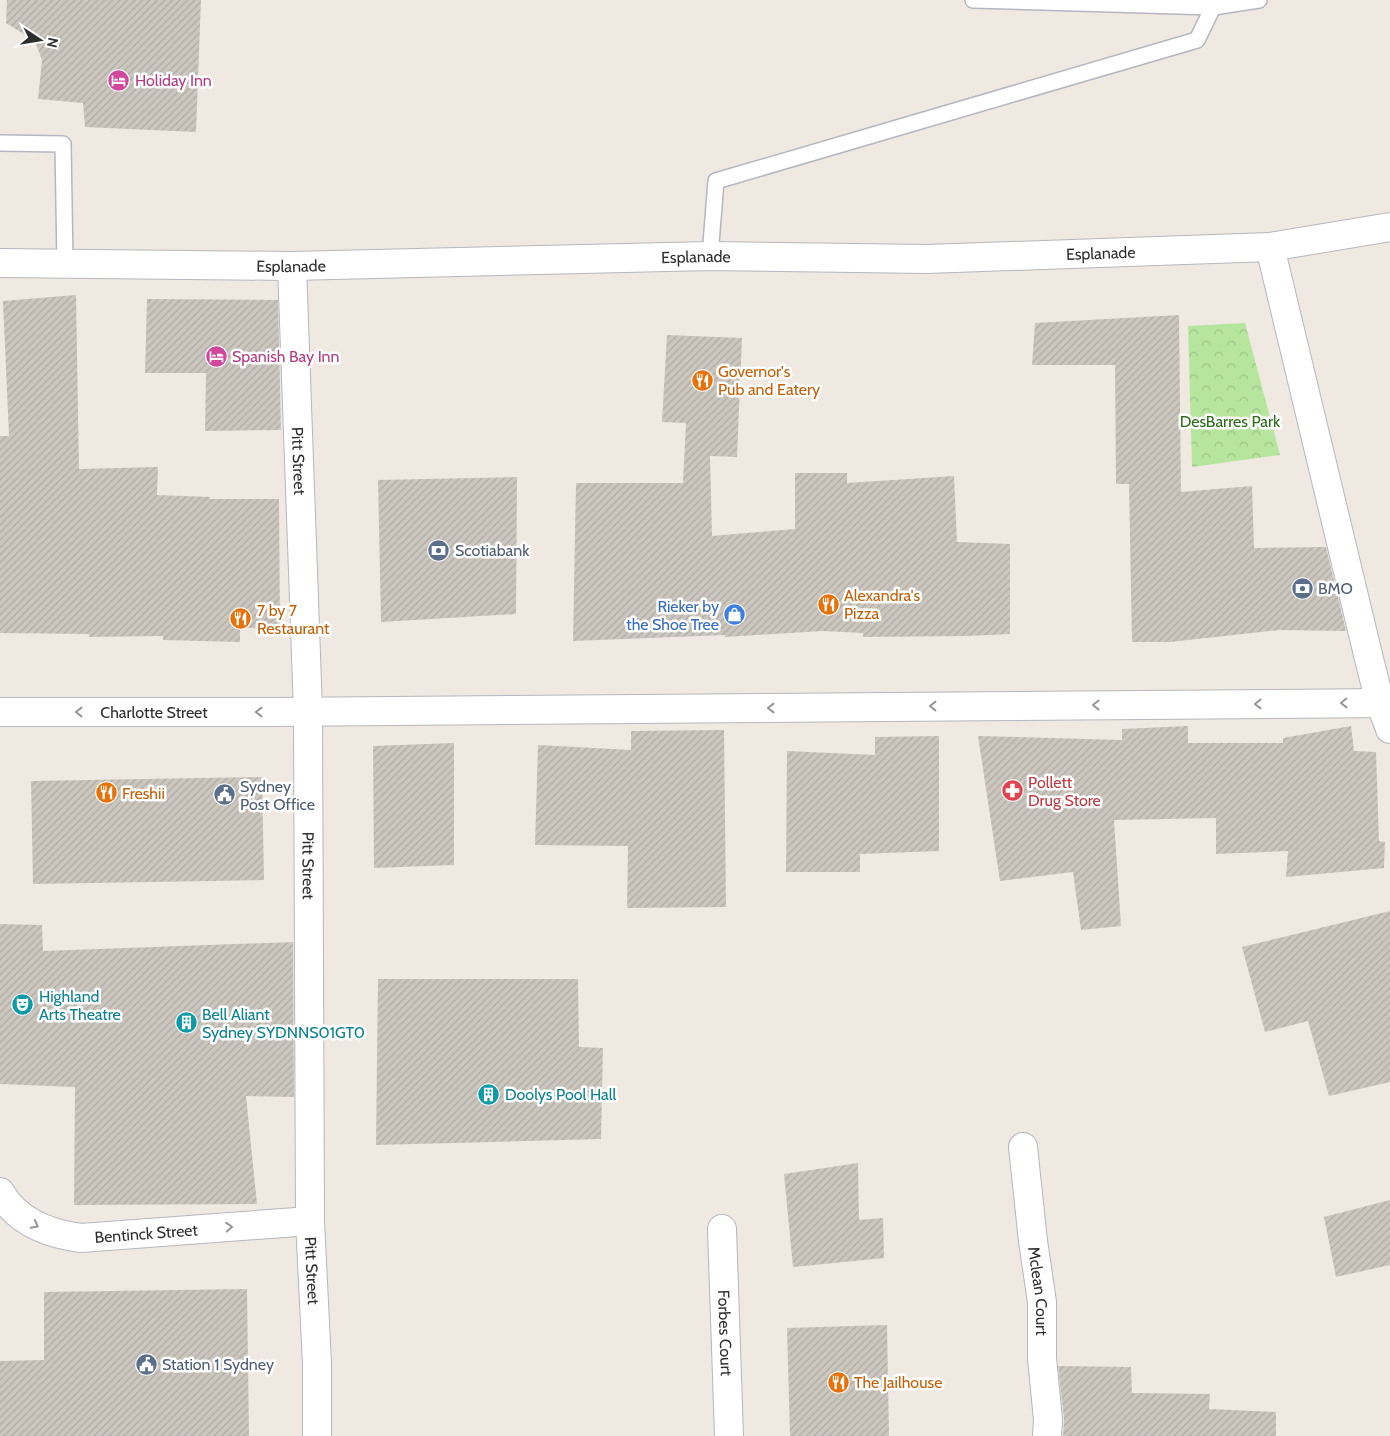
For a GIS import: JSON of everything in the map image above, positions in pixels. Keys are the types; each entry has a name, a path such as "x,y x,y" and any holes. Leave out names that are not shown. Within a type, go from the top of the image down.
{"street":[{"name":"Esplanade","path":"0,263 292,266 710,256 927,259 1270,246 1390,227"},
{"path":"1270,246 1362,630 1385,703 1390,729"},
{"name":"Pitt Street","path":"292,266 308,711 310,1221 317,1364 317,1436"},
{"name":"Charlotte Street","path":"0,712 1385,703"},
{"name":"Mclean Court","path":"1022,1147 1032,1241 1042,1302 1042,1358 1048,1420 1047,1436"},
{"name":"Bentinck Street","path":"0,1192 4,1200 16,1213 30,1222 51,1233 81,1238 310,1221"},
{"name":"Forbes Court","path":"722,1229 729,1436"}],"lane":[{"path":"973,0 1213,7 1258,0"},
{"path":"710,256 716,181 1197,40 1213,7"},
{"path":"0,143 63,144 65,263"}],"green space":[{"name":"DesBarres Park","path":"1245,323 1280,455 1192,467 1188,326"}],"building":[{"name":"Holiday Inn","path":"7,0 201,0 196,132 85,127 83,103 38,99 42,60 35,41 6,23"},
{"path":"76,295 79,469 158,467 157,495 210,497 210,499 279,499 280,630 240,627 240,642 163,640 163,636 89,637 89,634 0,633 0,436 9,436 3,301"},
{"name":"Spanish Bay Inn","path":"147,299 278,300 281,430 205,431 206,373 145,373"},
{"path":"1179,315 1181,492 1252,486 1254,548 1326,547 1346,631 1280,630 1170,642 1132,642 1129,484 1116,484 1115,365 1032,365 1035,323"},
{"path":"667,335 742,338 737,457 710,456 712,536 795,529 795,473 847,473 847,483 954,476 957,542 1010,544 1010,634 863,637 863,633 823,631 725,637 725,635 573,641 576,483 683,483 686,423 662,422"},
{"path":"517,477 516,614 381,622 378,480"},
{"path":"1188,726 1188,743 1283,743 1283,738 1351,726 1354,751 1376,752 1379,841 1385,842 1384,868 1286,877 1288,851 1216,854 1216,818 1114,820 1121,926 1081,930 1073,872 1000,881 978,736 1122,740 1122,729"},
{"path":"724,730 726,907 627,908 628,846 535,845 538,745 631,750 631,731"},
{"path":"939,736 939,851 860,854 860,872 786,872 787,751 875,755 875,737"},
{"path":"454,743 454,865 374,868 373,746"},
{"path":"262,777 264,880 33,884 31,781"},
{"path":"1390,911 1390,1082 1329,1096 1308,1021 1265,1032 1242,947"},
{"name":"Bell Aliant Sydney SYDNNS01GT0","path":"0,924 42,925 43,951 293,942 294,1097 246,1096 257,1204 74,1205 75,1087 0,1084"},
{"name":"Doolys Pool Hall","path":"378,979 578,979 579,1047 603,1048 601,1139 376,1145"},
{"path":"858,1163 859,1220 883,1218 884,1258 793,1267 784,1174"},
{"path":"1390,1200 1390,1265 1336,1277 1324,1217"},
{"name":"Station 1 Sydney","path":"247,1289 249,1436 0,1436 0,1361 44,1360 44,1292"},
{"name":"The Jailhouse","path":"887,1325 889,1436 790,1436 787,1328"},
{"path":"1058,1366 1131,1367 1132,1393 1210,1394 1209,1409 1276,1412 1276,1436 1063,1436 1064,1419"}],"place":[{"name":"Holiday Inn","path":"119,80"},
{"name":"Spanish Bay Inn","path":"216,356"},
{"name":"Governor's Pub and Eatery","path":"702,380"},
{"name":"Scotiabank","path":"439,550"},
{"name":"BMO","path":"1302,588"},
{"name":"Alexandra's Pizza","path":"828,604"},
{"name":"Rieker by the Shoe Tree","path":"735,615"},
{"name":"7 by 7 Restaurant","path":"241,619"},
{"name":"Pollett Drug Store","path":"1012,791"},
{"name":"Freshii","path":"106,793"},
{"name":"Sydney Post Office","path":"224,795"},
{"name":"Highland Arts Theatre","path":"23,1005"},
{"name":"Bell Aliant Sydney SYDNNS01GT0","path":"186,1023"},
{"name":"Doolys Pool Hall","path":"489,1094"},
{"name":"Station 1 Sydney","path":"146,1364"},
{"name":"The Jailhouse","path":"838,1382"}]}
